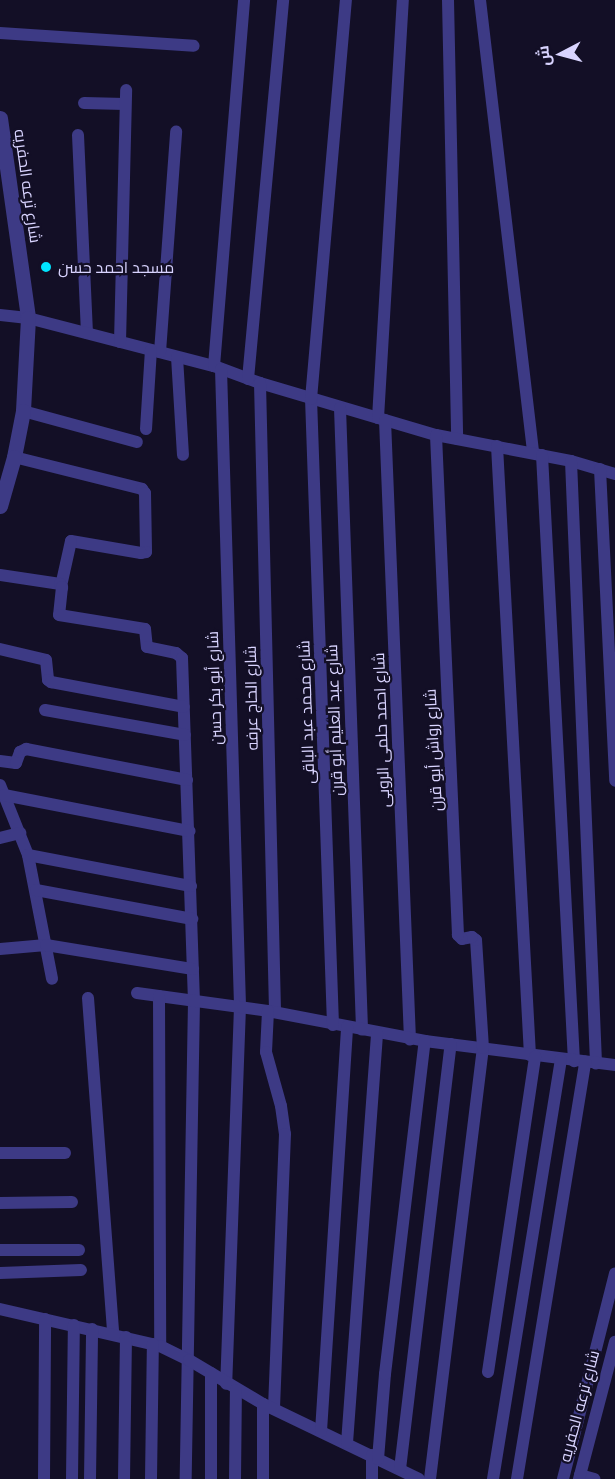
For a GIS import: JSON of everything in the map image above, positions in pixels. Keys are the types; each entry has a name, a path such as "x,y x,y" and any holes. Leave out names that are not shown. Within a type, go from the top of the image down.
{"street":[{"name":"شارع أبو بكر حسن","path":"235,1479 231,1387 240,1007 218,368 244,0"},
{"name":"شارع الحاج عرفه","path":"262,1479 269,1407 285,1134 281,1106 266,1052 271,1012 254,381 283,0"},
{"name":"شارع محمد عبد الباقى","path":"333,1024 311,399 346,0"},
{"name":"شارع احمد حلمى الروبى","path":"403,0 382,419 410,1039"},
{"path":"448,0 457,439"},
{"path":"480,0 537,454 585,1062"},
{"path":"0,33 194,46"},
{"path":"120,342 126,90"},
{"path":"84,103 125,104"},
{"name":"شارع ترعه الحفريه","path":"0,118 2,146 28,318 23,411 14,457 0,505"},
{"path":"146,429 176,132"},
{"path":"78,135 87,333"},
{"path":"0,315 28,318 218,368 340,408 436,435 571,461 615,474"},
{"path":"177,357 183,455"},
{"name":"شارع عبد العليم أبو قرن","path":"340,408 362,1030"},
{"path":"23,411 138,442"},
{"name":"شارع رواش أبو قرن","path":"436,435 458,935 462,939 476,940 483,1048"},
{"path":"488,1372 532,1055 497,446"},
{"path":"14,457 131,486 145,493 146,552 71,541 59,615 145,629 147,647 179,654 182,660 190,831 194,1001 186,1479"},
{"path":"517,1479 585,1062 571,461"},
{"path":"600,469 615,781"},
{"path":"0,575 62,586"},
{"path":"0,649 44,658 49,664 48,680 51,682 184,707"},
{"path":"45,710 185,735"},
{"path":"0,761 16,763 20,752 26,749 187,780"},
{"path":"2,790 190,831"},
{"path":"2,790 28,855 52,979"},
{"path":"0,838 20,833"},
{"path":"28,855 191,886"},
{"path":"36,890 192,919"},
{"path":"0,949 46,945 193,969"},
{"path":"137,993 271,1012 410,1039 615,1065"},
{"path":"151,1479 156,1345 159,996"},
{"path":"88,998 113,1333"},
{"path":"321,1431 347,1027"},
{"path":"347,1443 377,1033"},
{"path":"372,1479 425,1041"},
{"path":"404,1474 451,1044"},
{"path":"430,1479 483,1048"},
{"path":"493,1479 561,1059"},
{"path":"0,1153 65,1153"},
{"path":"0,1203 72,1202"},
{"path":"0,1250 79,1250"},
{"path":"0,1273 81,1270"},
{"path":"563,1479 615,1273"},
{"path":"0,1309 113,1333 156,1345 189,1360 231,1387 269,1407 347,1443 404,1474 419,1479"},
{"path":"44,1479 45,1319"},
{"path":"72,1479 74,1325"},
{"path":"90,1479 92,1329"},
{"path":"124,1479 126,1337"},
{"name":"شارع ترعه الحفريه","path":"579,1477 615,1342"},
{"path":"211,1373 211,1479"},
{"path":"579,1477 594,1479"}],"place":[{"name":"مسجد احمد حسن","path":"46,267"}]}
